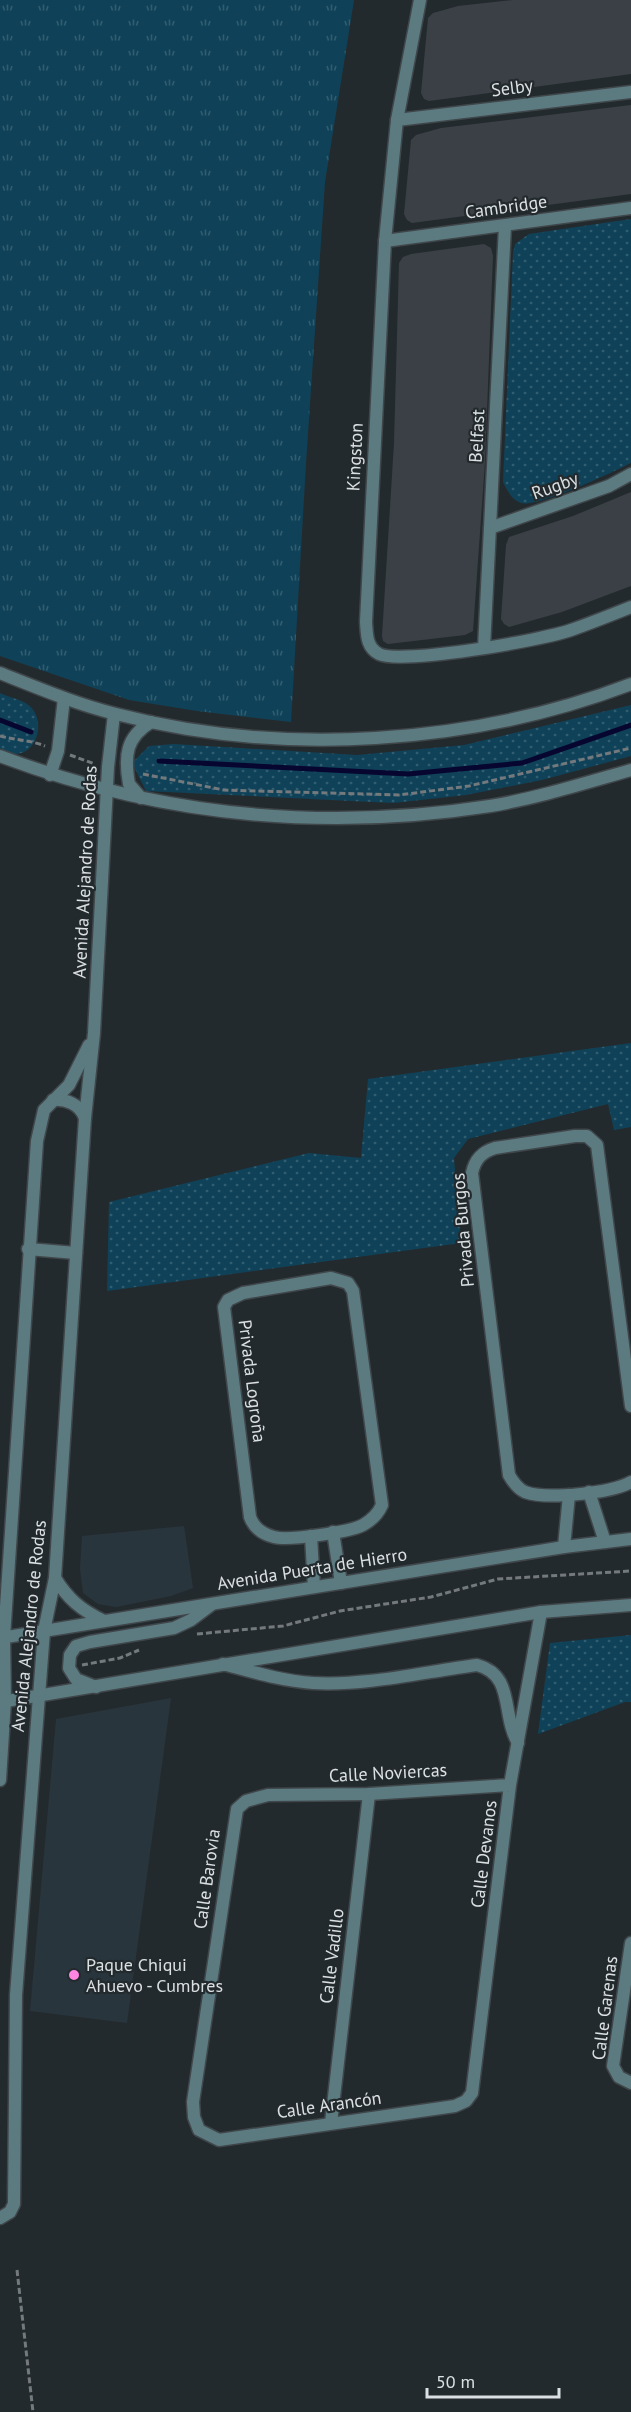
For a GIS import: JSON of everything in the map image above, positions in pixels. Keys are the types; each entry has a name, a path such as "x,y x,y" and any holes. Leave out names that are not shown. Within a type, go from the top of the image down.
{"street":[{"name":"Kingston","path":"420,0 397,120 385,241 370,520 366,622 368,642 371,648 385,656 435,655 484,648 568,631 631,607"},
{"name":"Selby","path":"397,120 631,92"},
{"name":"Cambridge","path":"385,241 631,208"},
{"name":"Belfast","path":"484,648 505,226"},
{"name":"Rugby","path":"490,528 609,486 631,474"},
{"path":"0,673 64,698 114,714 151,722 269,739 380,737 450,731 518,718 607,694 631,684"},
{"path":"50,775 58,751 64,698"},
{"name":"Avenida Alejandro de Rodas","path":"0,2218 10,2212 14,2204 16,1995 44,1631 55,1578 85,1118 94,1033 108,767 114,714"},
{"path":"141,798 129,784 127,770 129,745 132,736 151,722"},
{"path":"0,756 50,775 107,791 195,809 336,819 406,816 492,805 631,770"},
{"name":"Avenida Alejandro de Rodas","path":"0,1780 2,1637 28,1249 40,1122 45,1110 69,1084 94,1033"},
{"path":"53,1100 72,1103 80,1109 85,1118"},
{"name":"Privada Burgos","path":"631,1406 597,1145 587,1136 576,1136 486,1151 478,1158 472,1173 509,1475 514,1483 524,1491 569,1495 622,1487 631,1482"},
{"path":"28,1249 76,1253"},
{"name":"Privada Logroña","path":"331,1278 348,1283 353,1291 382,1494 381,1504 374,1518 361,1526 333,1532 275,1538 261,1532 253,1524 224,1307 228,1299 243,1293 331,1278"},
{"path":"589,1492 605,1542"},
{"path":"564,1547 569,1495"},
{"path":"333,1532 341,1582"},
{"path":"311,1536 314,1587"},
{"name":"Avenida Puerta de Hierro","path":"2,1637 564,1547 631,1539"},
{"path":"55,1578 66,1597 83,1611 104,1620"},
{"path":"96,1687 76,1679 69,1668 70,1655 76,1646 174,1628 191,1620 212,1604"},
{"path":"2,1701 541,1612 631,1605"},
{"name":"Calle Devanos","path":"466,2101 472,2093 510,1785 541,1612"},
{"path":"222,1664 280,1679 313,1683 350,1682 477,1665 495,1672 500,1678 508,1720 518,1743"},
{"name":"Calle Noviercas","path":"268,1795 369,1794 510,1785"},
{"name":"Calle Vadillo","path":"330,2123 369,1794"},
{"name":"Calle Barovia","path":"199,2130 194,2117 194,2102 234,1818 237,1809 246,1801 268,1795"},
{"name":"Calle Garenas","path":"631,1943 613,2066 619,2077 631,2083"},
{"name":"Calle Arancón","path":"199,2130 219,2140 455,2106 466,2101"}],"path":[{"path":"0,736 18,741 32,741 108,767"},
{"path":"127,770 224,790 399,795 469,786 631,748"},
{"path":"188,1635 284,1626 340,1611 431,1597 498,1579 631,1571"},
{"path":"69,1668 120,1658 142,1649"},
{"path":"17,2270 33,2412"}],"shaded area":[{"path":"184,1526 193,1588 171,1596 116,1607 98,1604 83,1593 80,1569 82,1536"},
{"path":"171,1698 127,2023 30,2011 56,1719"}],"green space":[{"path":"0,0 354,0 325,182 291,722 129,700 0,656"},
{"path":"631,219 631,463 558,495 530,503 521,503 512,497 503,482 515,244 529,234"},
{"path":"0,693 27,704 37,717 38,726 34,742 23,753 12,754 0,749"},
{"path":"631,705 631,756 542,780 466,795 393,803 146,791 132,763 149,746 174,744 357,755 464,745"},
{"path":"631,1043 631,1127 614,1130 608,1104 468,1139 454,1158 461,1243 107,1291 109,1202 309,1153 361,1158 368,1079"},
{"path":"631,1635 631,1702 625,1702 538,1734 550,1643"}],"building":[{"path":"513,0 631,0 631,74 429,101 424,99 421,93 428,18 433,13 458,6"},
{"path":"631,105 631,194 412,223 404,214 411,140 416,135 441,128"},
{"path":"484,244 491,248 493,256 485,462 473,631 465,635 388,644 383,641 382,636 394,443 399,263 403,257 411,254"},
{"path":"631,492 631,586 562,612 509,627 504,624 501,619 506,545 509,537 573,516"}],"waterway":[{"path":"0,720 31,732"},
{"path":"159,761 408,774 522,763 631,725"}],"place":[{"name":"Paque Chiqui Ahuevo - Cumbres","path":"74,1975"}]}
